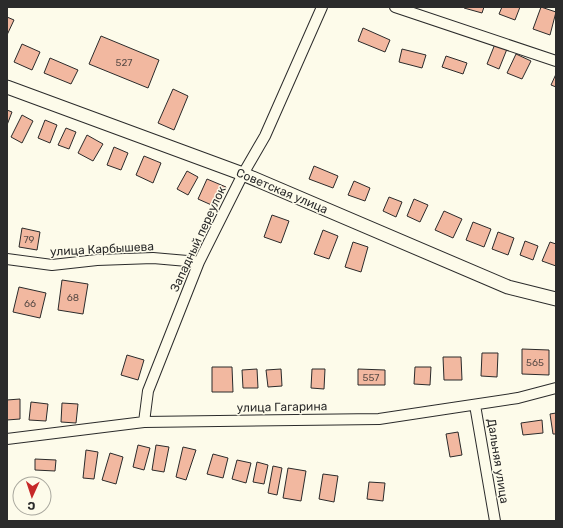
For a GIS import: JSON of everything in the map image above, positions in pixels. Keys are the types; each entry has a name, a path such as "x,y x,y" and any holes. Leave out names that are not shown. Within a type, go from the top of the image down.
{"street":[{"name":"Западный переулок","path":"144,422 148,391 199,262 243,174 266,136 322,7"},
{"path":"395,7 556,61"},
{"name":"Советская улица","path":"7,87 243,174 508,287 556,299"},
{"name":"улица Карбышева","path":"7,259 52,265 97,260 153,258 199,262"},
{"name":"улица Гагарина","path":"7,439 144,422 379,419 518,398 556,388"},
{"name":"Дальняя улица","path":"475,405 495,521"}],"building":[{"path":"484,7 482,13 464,8"},
{"path":"502,7 520,7 515,20 499,14"},
{"path":"541,7 556,12 550,35 533,29"},
{"path":"7,17 14,20 7,35"},
{"path":"363,28 390,40 385,52 358,41"},
{"path":"101,36 159,60 148,88 89,64"},
{"path":"22,44 40,52 32,70 14,62"},
{"path":"495,44 507,49 499,69 487,64"},
{"path":"402,49 426,55 422,68 399,62"},
{"path":"516,54 531,61 522,79 507,73"},
{"path":"446,56 467,63 463,74 442,67"},
{"path":"50,58 78,70 71,84 44,73"},
{"path":"556,74 556,87 551,85"},
{"path":"173,89 188,96 174,130 158,123"},
{"path":"7,110 12,112 7,125"},
{"path":"22,115 33,121 22,143 11,137"},
{"path":"45,120 57,125 50,143 38,138"},
{"path":"66,128 76,132 69,149 58,145"},
{"path":"87,135 103,144 93,161 78,153"},
{"path":"114,147 128,153 121,170 107,165"},
{"path":"144,156 161,163 153,183 136,175"},
{"path":"314,166 338,176 333,188 309,179"},
{"path":"187,171 198,177 188,195 177,189"},
{"path":"207,179 226,187 216,207 198,199"},
{"path":"354,181 370,188 365,201 348,195"},
{"path":"389,197 402,202 396,217 383,211"},
{"path":"414,199 428,205 420,222 407,216"},
{"path":"444,211 462,219 453,238 435,230"},
{"path":"272,215 289,221 281,243 264,237"},
{"path":"473,222 491,229 484,247 466,240"},
{"path":"22,228 40,232 37,250 19,247"},
{"path":"323,230 338,236 329,259 314,254"},
{"path":"498,232 514,238 508,255 492,249"},
{"path":"525,241 538,246 533,260 520,255"},
{"path":"353,242 368,247 361,272 345,267"},
{"path":"550,242 556,244 556,266 542,261"},
{"path":"62,280 88,284 83,314 58,310"},
{"path":"19,287 46,293 40,318 13,312"},
{"path":"522,349 549,350 549,375 522,374"},
{"path":"482,353 498,353 497,377 481,376"},
{"path":"127,355 144,360 138,380 121,375"},
{"path":"443,357 461,357 462,380 444,380"},
{"path":"212,367 232,367 233,392 212,392"},
{"path":"415,367 431,367 430,385 414,384"},
{"path":"257,369 258,388 243,388 242,370"},
{"path":"281,369 282,386 268,387 266,370"},
{"path":"312,369 325,369 324,389 311,388"},
{"path":"358,369 385,370 385,385 358,385"},
{"path":"20,399 20,419 7,420 7,400"},
{"path":"31,402 48,404 46,421 29,420"},
{"path":"62,403 78,404 76,423 61,422"},
{"path":"556,413 556,434 553,434 550,414"},
{"path":"542,420 543,433 523,435 521,423"},
{"path":"458,432 462,455 450,457 446,434"},
{"path":"138,445 150,448 144,470 133,467"},
{"path":"156,445 169,447 164,472 152,470"},
{"path":"183,447 196,450 186,480 176,477"},
{"path":"86,450 98,452 94,479 83,478"},
{"path":"110,453 123,457 116,484 102,480"},
{"path":"213,454 228,458 223,478 207,474"},
{"path":"35,459 56,460 55,471 35,470"},
{"path":"237,460 251,463 246,483 232,479"},
{"path":"257,462 268,465 264,484 253,482"},
{"path":"273,466 282,468 277,495 268,493"},
{"path":"288,468 306,471 301,501 283,498"},
{"path":"323,474 338,476 334,502 319,499"},
{"path":"369,482 385,483 383,501 367,499"}]}
